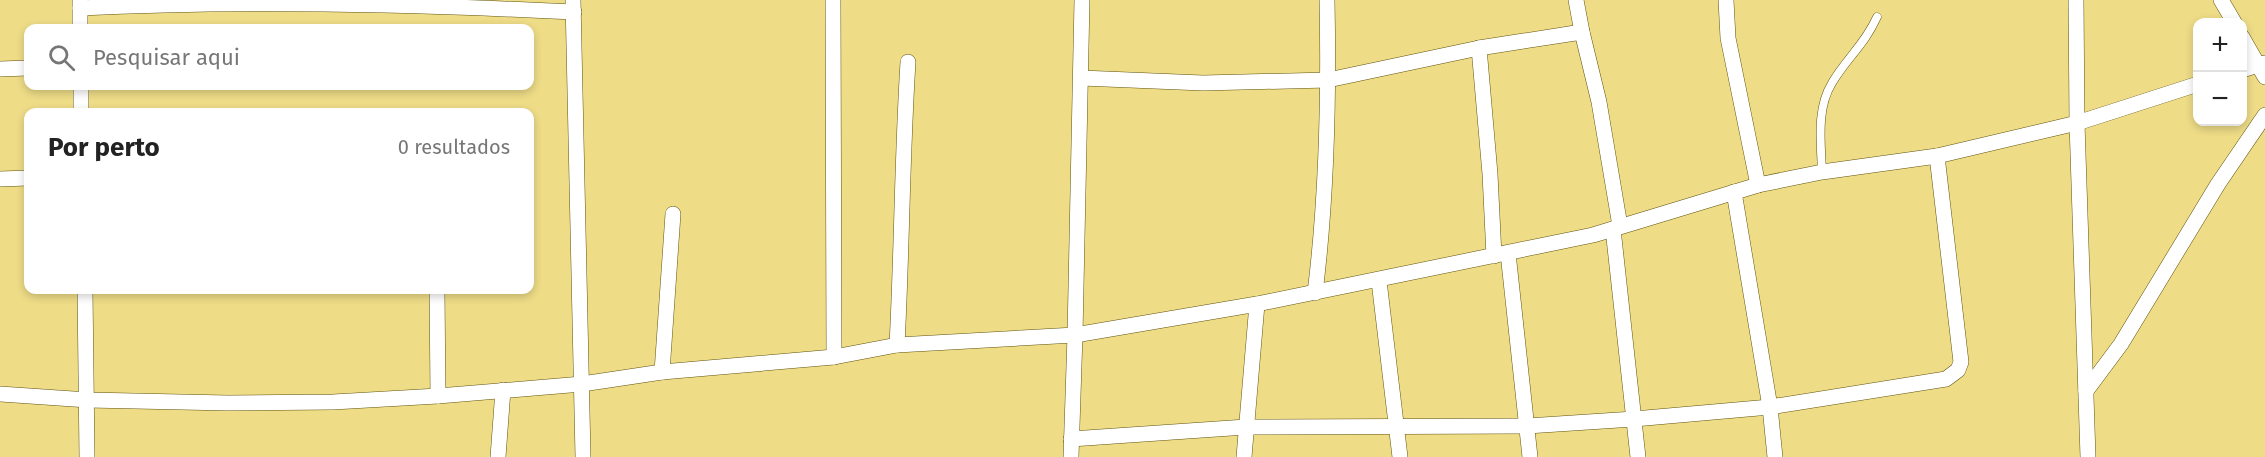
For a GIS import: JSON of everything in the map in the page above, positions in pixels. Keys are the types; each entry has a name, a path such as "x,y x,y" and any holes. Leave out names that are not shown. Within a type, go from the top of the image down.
{"street":[{"path":"833,0 834,357"},
{"path":"1071,457 1076,335 1082,0"},
{"path":"1315,293 1321,247 1328,80 1327,0"},
{"path":"1576,0 1599,102 1617,227 1638,457"},
{"path":"1726,0 1728,38 1758,185"},
{"path":"2076,0 2077,123 2088,457"},
{"path":"2221,0 2232,18"},
{"path":"80,24 80,4 337,1 573,6 583,457"},
{"path":"1081,78 1203,83 1328,80 1479,48 1582,32"},
{"path":"2247,44 2263,68 2247,70"},
{"path":"1479,48 1501,254 1530,457"},
{"path":"897,345 908,62"},
{"path":"0,69 24,68"},
{"path":"0,393 88,400 228,403 333,402 582,384 662,372 834,357 897,345 1076,335 1378,281 1501,254 1617,227 1758,185 1822,172 1937,156 2077,123 2193,86"},
{"path":"81,90 81,108"},
{"path":"2086,391 2121,344 2218,184 2265,115"},
{"path":"1071,439 1246,428 1527,426 1634,419 1770,407 1946,379 1959,370 1960,362 1937,156"},
{"path":"0,179 24,178"},
{"path":"1734,192 1770,407 1775,457"},
{"path":"662,372 673,214"},
{"path":"1378,281 1400,457"},
{"path":"85,294 87,457"},
{"path":"437,294 438,396"},
{"path":"1244,457 1257,304"},
{"path":"498,457 503,390"}],"lane":[{"path":"1822,172 1820,132 1824,103 1831,85 1868,37 1877,17"}]}
